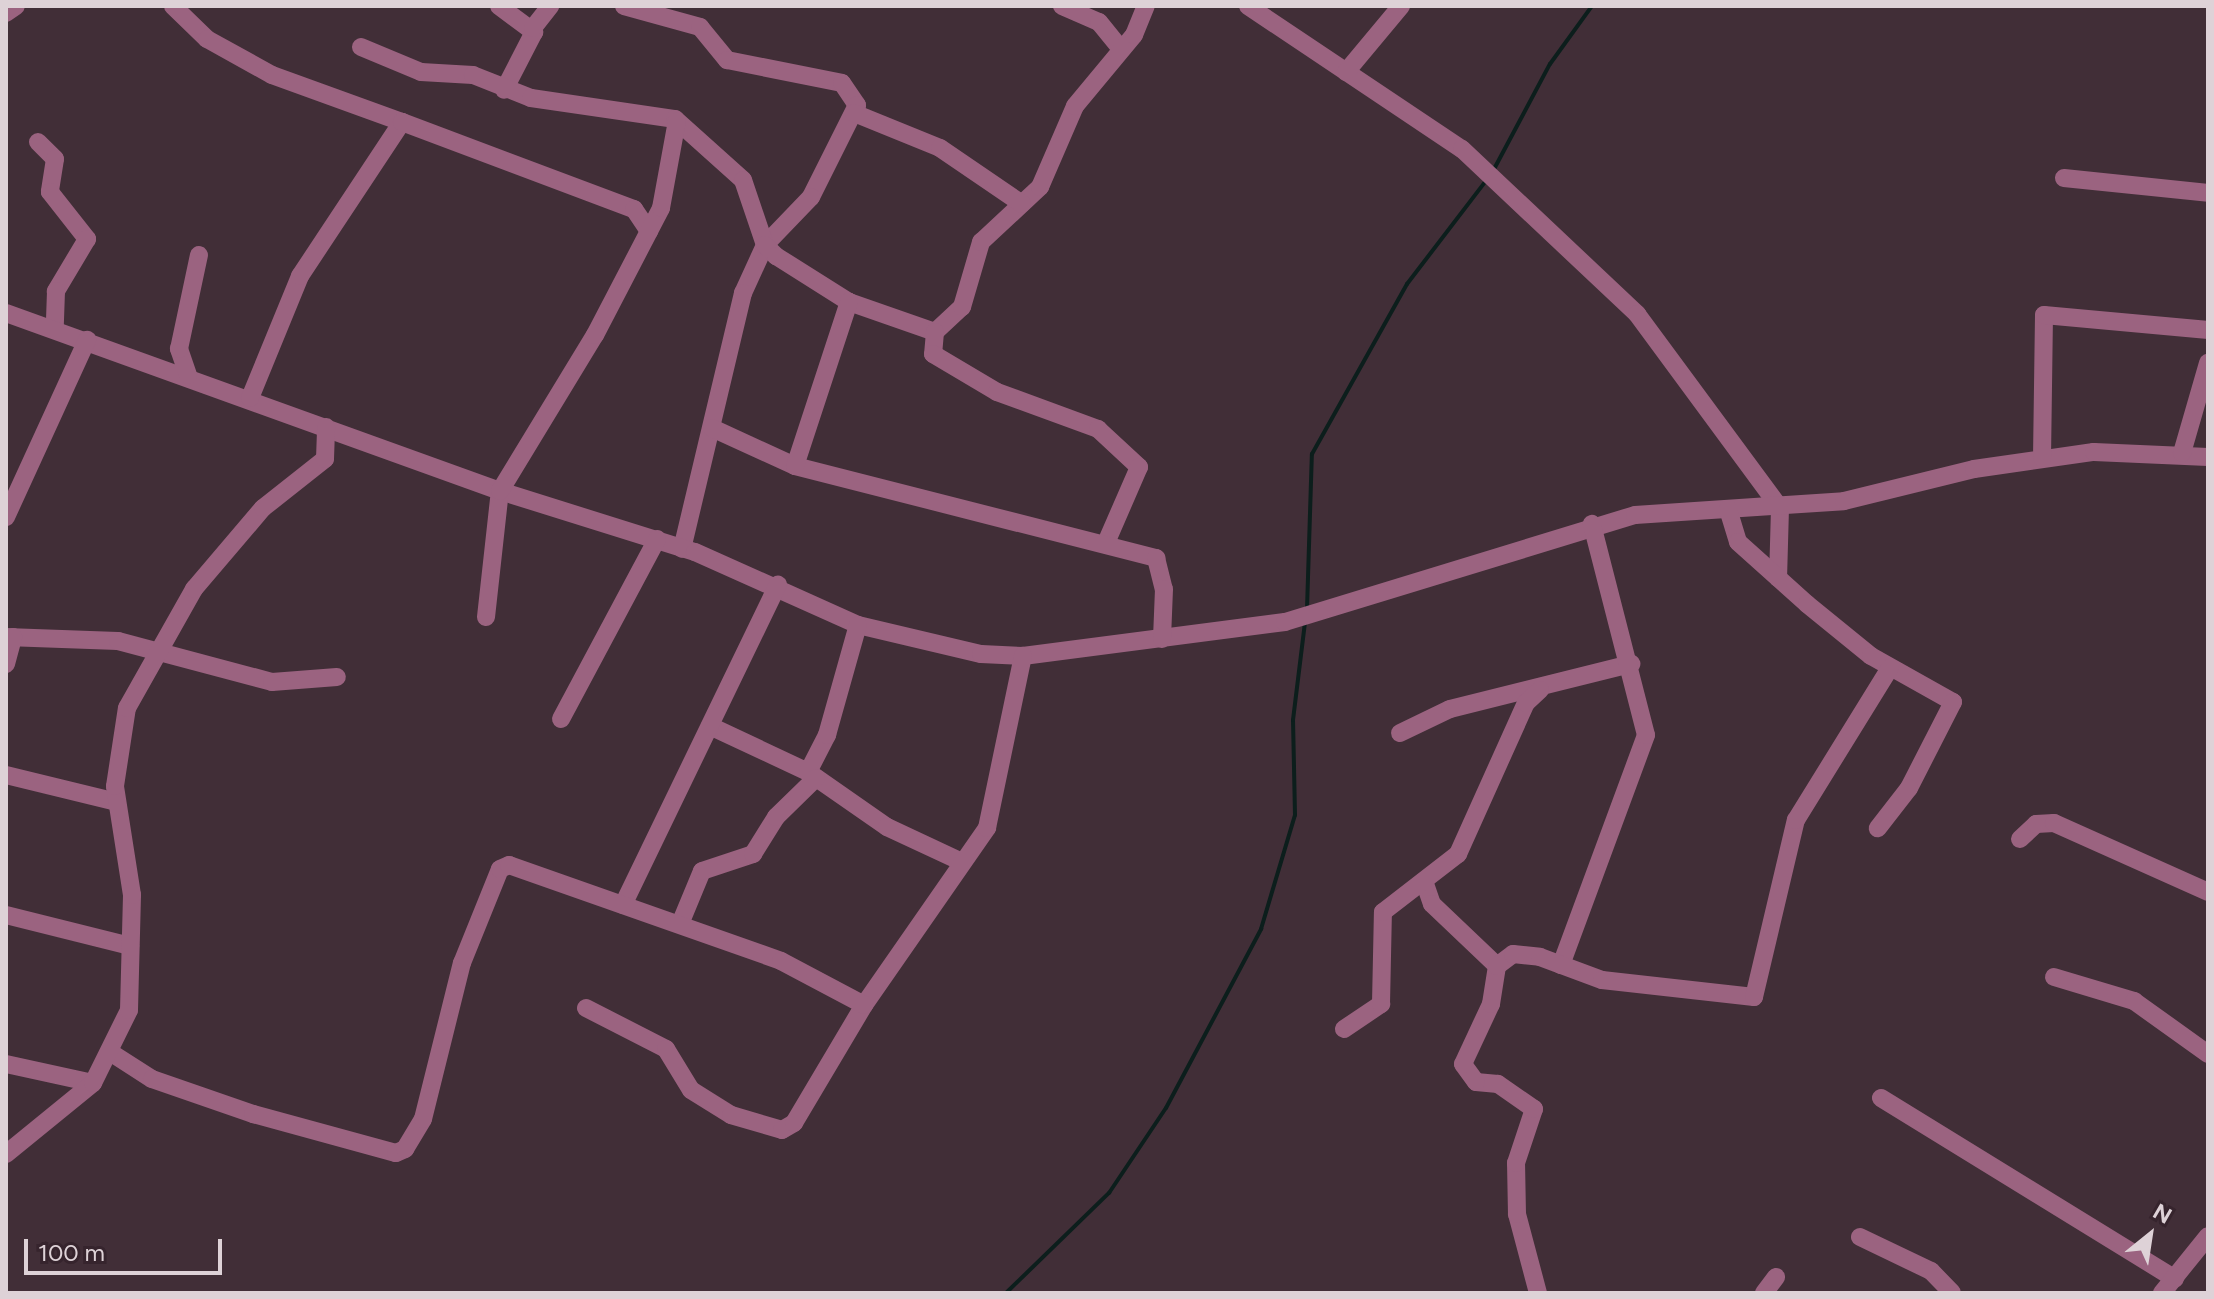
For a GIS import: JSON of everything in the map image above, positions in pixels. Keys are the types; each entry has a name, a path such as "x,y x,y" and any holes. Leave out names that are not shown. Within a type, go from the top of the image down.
{"street":[{"path":"6,13 16,6"},
{"path":"173,6 207,39 272,75 634,209 649,231"},
{"path":"499,6 533,28"},
{"path":"504,90 533,28 550,6"},
{"path":"624,6 700,27 727,60 842,83 856,100 854,113 804,206 765,245 743,293 682,549"},
{"path":"1062,6 1107,27 1121,49"},
{"path":"1106,543 1139,467 1098,429 997,392 933,354 935,332 962,307 981,242 1046,178 1075,106 1121,49 1146,6"},
{"path":"1248,6 1462,149 1637,314 1780,508 1778,578"},
{"path":"1346,72 1401,6"},
{"path":"361,47 421,72 473,75 504,90 677,121 743,180 765,245 849,302 935,332"},
{"path":"854,113 940,148 1022,204"},
{"path":"486,617 500,491 661,208 677,121"},
{"path":"250,398 300,276 402,122"},
{"path":"38,142 55,159 50,192 87,239 56,291 55,329"},
{"path":"2064,178 2208,193"},
{"path":"188,375 179,349 199,255"},
{"path":"795,466 849,302"},
{"path":"6,313 188,375 500,491 657,539 778,584 858,625 932,645 1023,656 1285,622 1592,524 1728,509 1780,508 1887,494 2042,458 2182,453 2208,457"},
{"path":"2042,458 2044,315 2208,330"},
{"path":"6,517 87,340"},
{"path":"2182,453 2208,363"},
{"path":"326,427 330,447"},
{"path":"712,428 795,466 1156,558 1164,589 1162,639"},
{"path":"6,1154 93,1083 113,1054 129,1010 132,895 117,802 127,708 156,650 230,545 330,447 350,434"},
{"path":"1728,509 1738,542 1778,578 1890,668 1953,702 1909,788 1878,828"},
{"path":"1561,965 1644,747 1631,664 1592,524"},
{"path":"561,719 657,539"},
{"path":"623,905 778,584"},
{"path":"680,924 702,871 753,854 776,817 812,775 827,735 858,625"},
{"path":"6,664 10,637 156,650 272,682 337,677"},
{"path":"586,1008 666,1049 691,1090 731,1115 782,1130 808,1109 864,1005 994,812 1023,656"},
{"path":"1400,733 1450,709 1540,690 1631,664"},
{"path":"1538,1293 1517,1214 1516,1163 1534,1109 1498,1084 1476,1082 1463,1064 1491,1004 1497,966 1513,954 1561,965 1602,980 1754,997 1796,820 1890,668"},
{"path":"1344,1029 1381,1004 1383,912 1458,854 1526,703 1540,690"},
{"path":"710,726 812,775 887,827 962,862"},
{"path":"6,775 117,802"},
{"path":"2020,839 2036,824 2054,823 2208,892"},
{"path":"113,1054 152,1079 239,1109 396,1153 423,1119 462,963 504,865 781,961 864,1005"},
{"path":"1424,881 1432,904 1497,966"},
{"path":"6,915 130,946"},
{"path":"2054,977 2134,1001 2208,1054"},
{"path":"6,1064 93,1083"},
{"path":"1881,1098 2175,1279"},
{"path":"2162,1293 2208,1236"},
{"path":"1860,1237 1931,1271 1952,1293"},
{"path":"1764,1293 1776,1277"}],"waterway":[{"path":"1493,171 1550,64 1592,6"},
{"path":"1307,609 1312,454 1407,284 1488,178"},
{"path":"1006,1293 1109,1193 1166,1108 1261,929 1295,815 1293,720 1305,622"}]}
